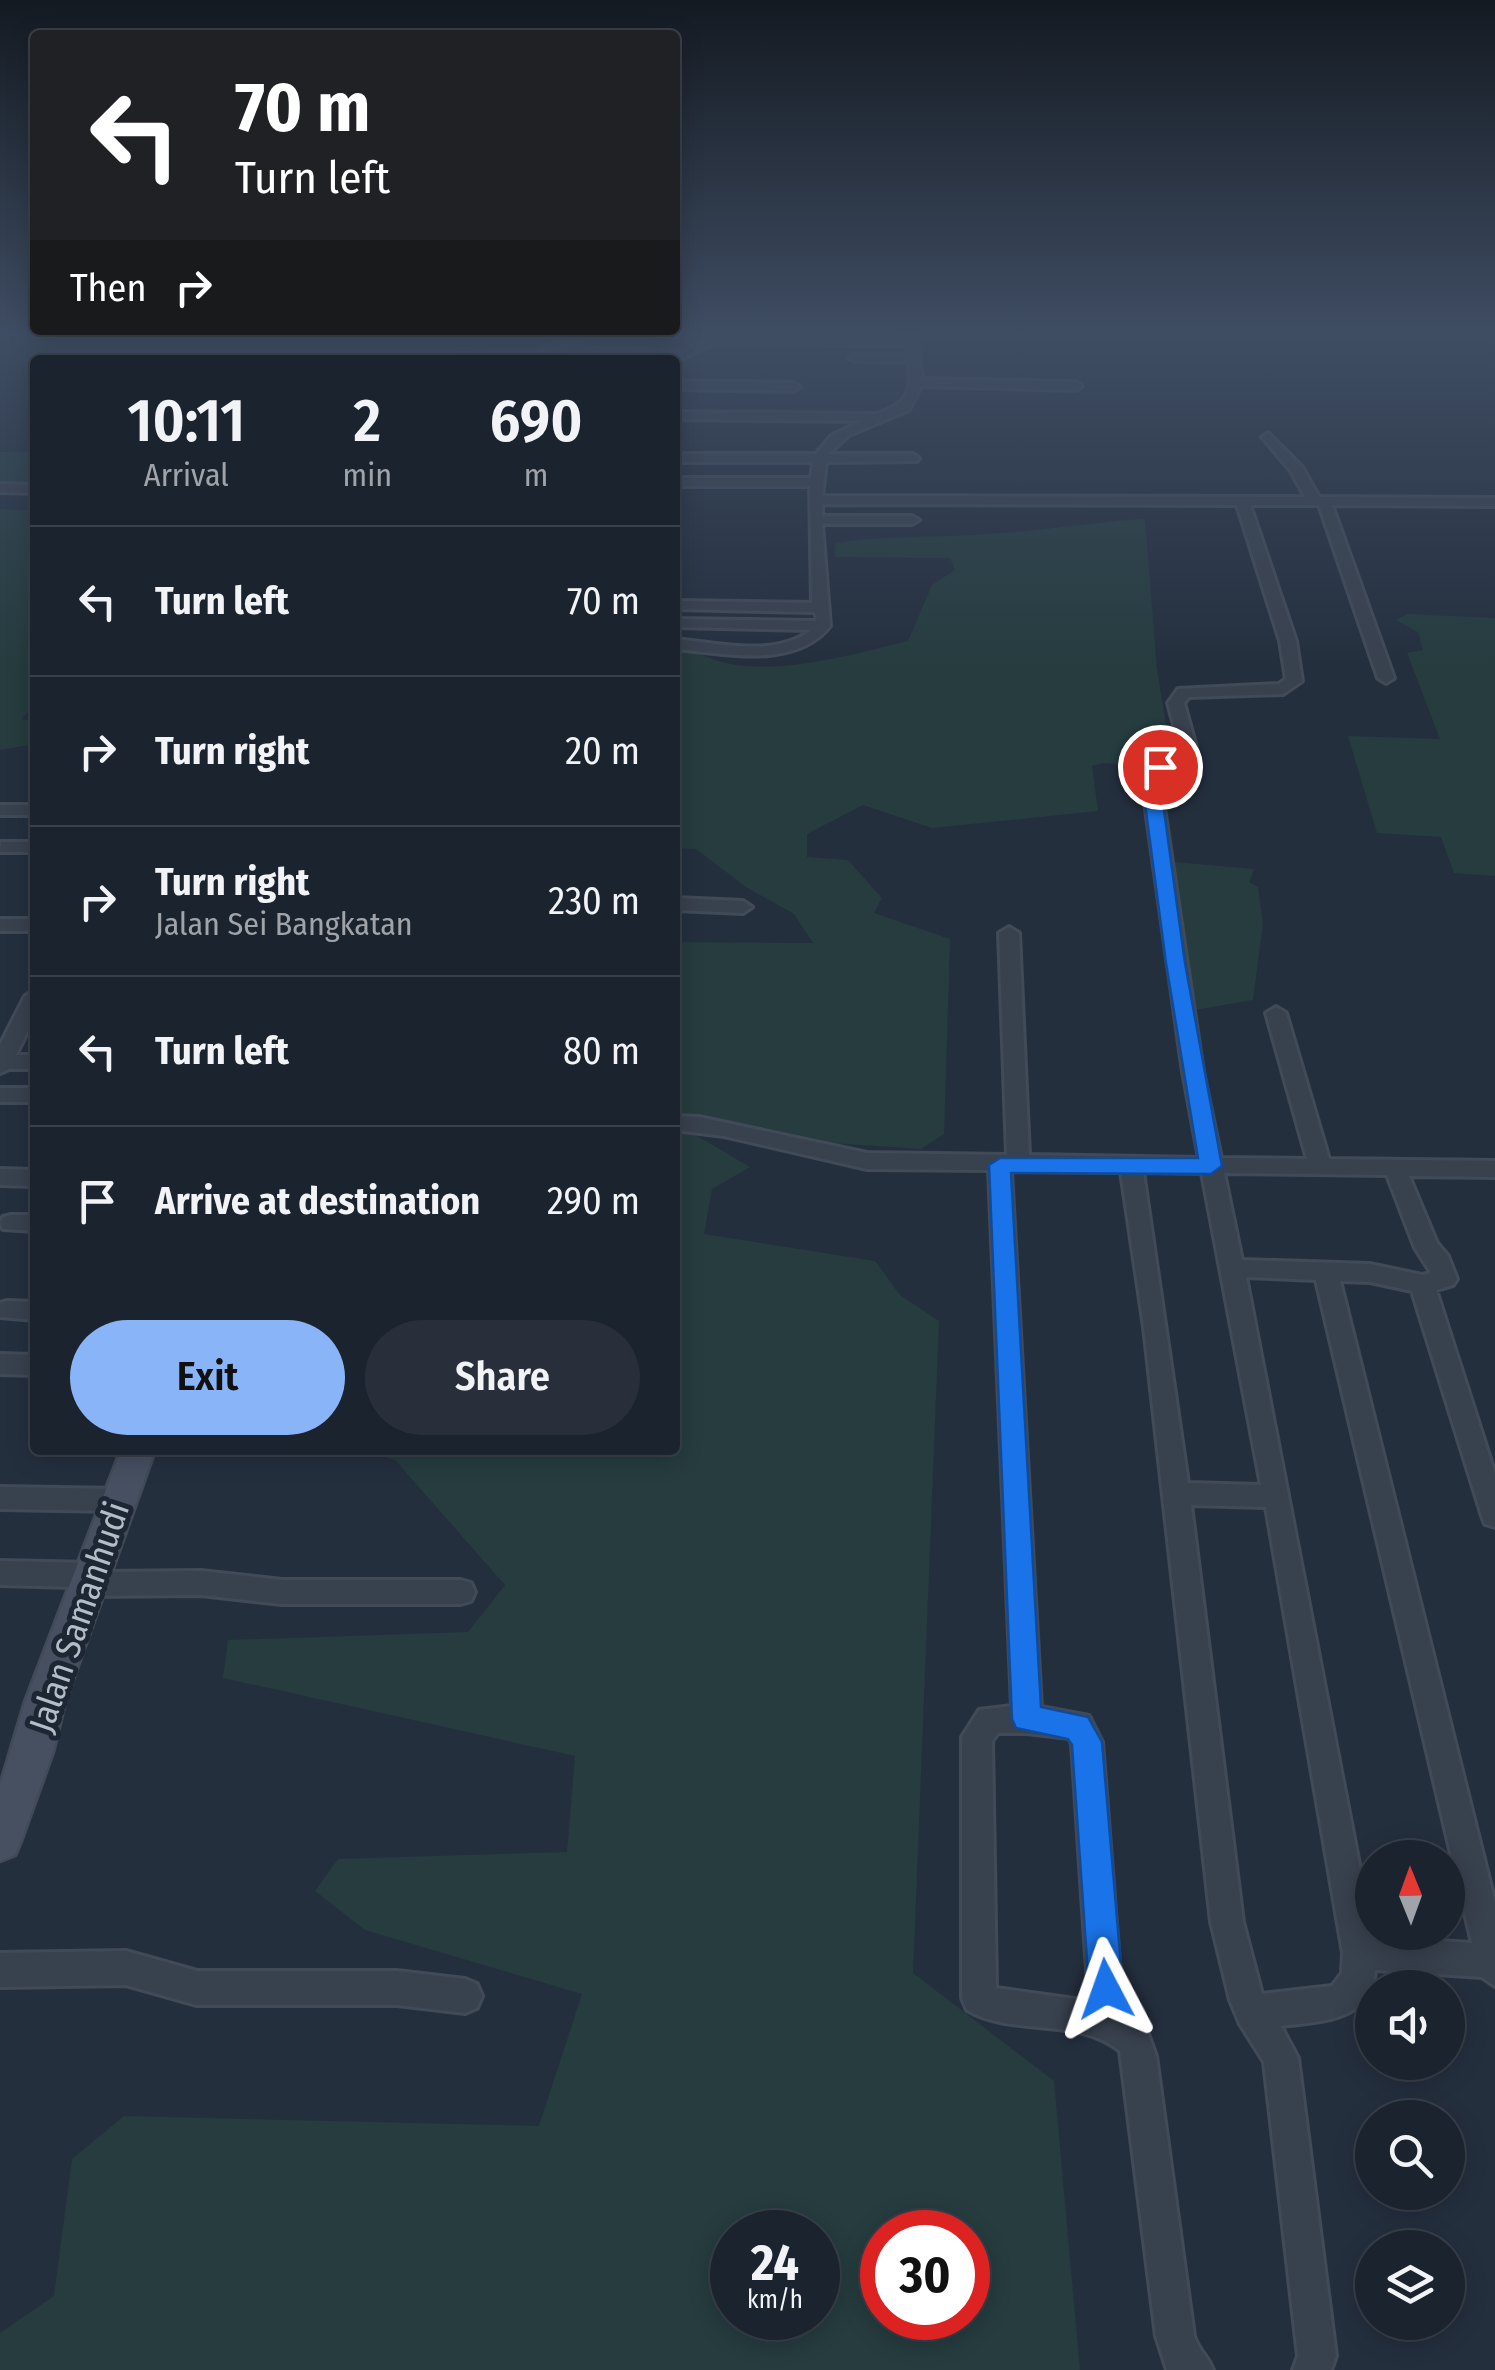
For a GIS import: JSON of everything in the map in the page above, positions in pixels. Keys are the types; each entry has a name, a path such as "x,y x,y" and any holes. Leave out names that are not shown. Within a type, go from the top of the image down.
{"street":[{"path":"680,644 788,648 807,644 824,626 819,608 814,482 828,445"},
{"path":"1275,445 1319,501 1386,678"},
{"path":"680,458 912,458"},
{"path":"680,482 814,482"},
{"path":"0,488 30,488"},
{"path":"815,500 947,507 1495,502"},
{"path":"1242,502 1288,641 1294,681 1282,689 1184,692 1176,704 1188,747 1153,773 1151,781 1178,980 1211,1166 1359,1953 1358,1978 1341,2002 1252,2012"},
{"path":"817,520 912,520"},
{"path":"680,605 819,608"},
{"path":"680,622 824,626"},
{"path":"0,810 30,810"},
{"path":"2,847 30,847"},
{"path":"680,904 744,907"},
{"path":"0,925 30,925"},
{"path":"1010,933 1009,1165 1027,1719"},
{"path":"30,1006 1,1064 30,1062"},
{"path":"1276,1013 1320,1167"},
{"path":"0,1095 30,1095"},
{"path":"680,1124 736,1129 840,1158 1009,1165 1495,1170"},
{"path":"1130,1165 1156,1327 1227,1922 1252,2012 1281,2058 1317,2356 1312,2370"},
{"path":"1231,1268 1370,1273 1422,1284 1445,1279 1436,1256 1427,1248 1395,1168"},
{"path":"0,1177 30,1178"},
{"path":"1326,1272 1493,1965 1359,1953"},
{"path":"1422,1284 1495,1516"},
{"path":"7,1310 30,1311"},
{"path":"0,1364 30,1365"},
{"name":"Jalan Samanhudi","path":"0,1841 16,1752 46,1702 136,1455"},
{"path":"1174,1494 1276,1496"},
{"path":"0,1498 120,1500"},
{"path":"0,1573 202,1582 282,1592 461,1592"},
{"path":"1107,2025 1087,1742 1078,1726 1027,1719 990,1720 976,1737 979,1998 994,2006 1052,2012 1107,2025 1128,2034 1137,2046 1175,2336 1182,2362 1194,2370"},
{"path":"0,1970 126,1968 197,1988 397,1988 465,1996"}],"green space":[{"path":"0,452 30,452 30,486 0,486"},
{"path":"0,509 30,511 30,711 21,719 30,720 30,745 0,750"},
{"path":"1145,519 1157,669 1169,744 1141,767 1103,763 1092,766 1098,811 932,828 863,805 807,834 807,857 848,860 882,898 874,913 950,939 944,1134 921,1149 694,1134 750,1167 712,1189 704,1234 875,1261 900,1295 939,1321 913,1973 1054,2081 1080,2370 0,2370 0,2333 54,2296 72,2159 124,2116 539,2126 582,1994 365,1930 315,1891 338,1859 567,1852 575,1756 223,1678 228,1640 468,1632 505,1585 395,1460 380,1455 680,1455 680,942 813,943 794,914 746,887 696,849 680,848 680,651 758,667 823,661 908,641 932,585 955,570 950,558 835,557 836,543"},
{"path":"1408,614 1495,618 1495,876 1454,873 1441,837 1377,833 1348,736 1440,739 1407,653 1423,650 1418,632 1395,620"},
{"path":"1162,861 1254,869 1249,882 1258,887 1263,923 1253,1000 1183,1012"}],"route":[{"path":"1106,1989 1087,1742 1078,1726 1027,1719 1000,1165 1211,1166 1176,963 1151,781 1160,767"}]}
